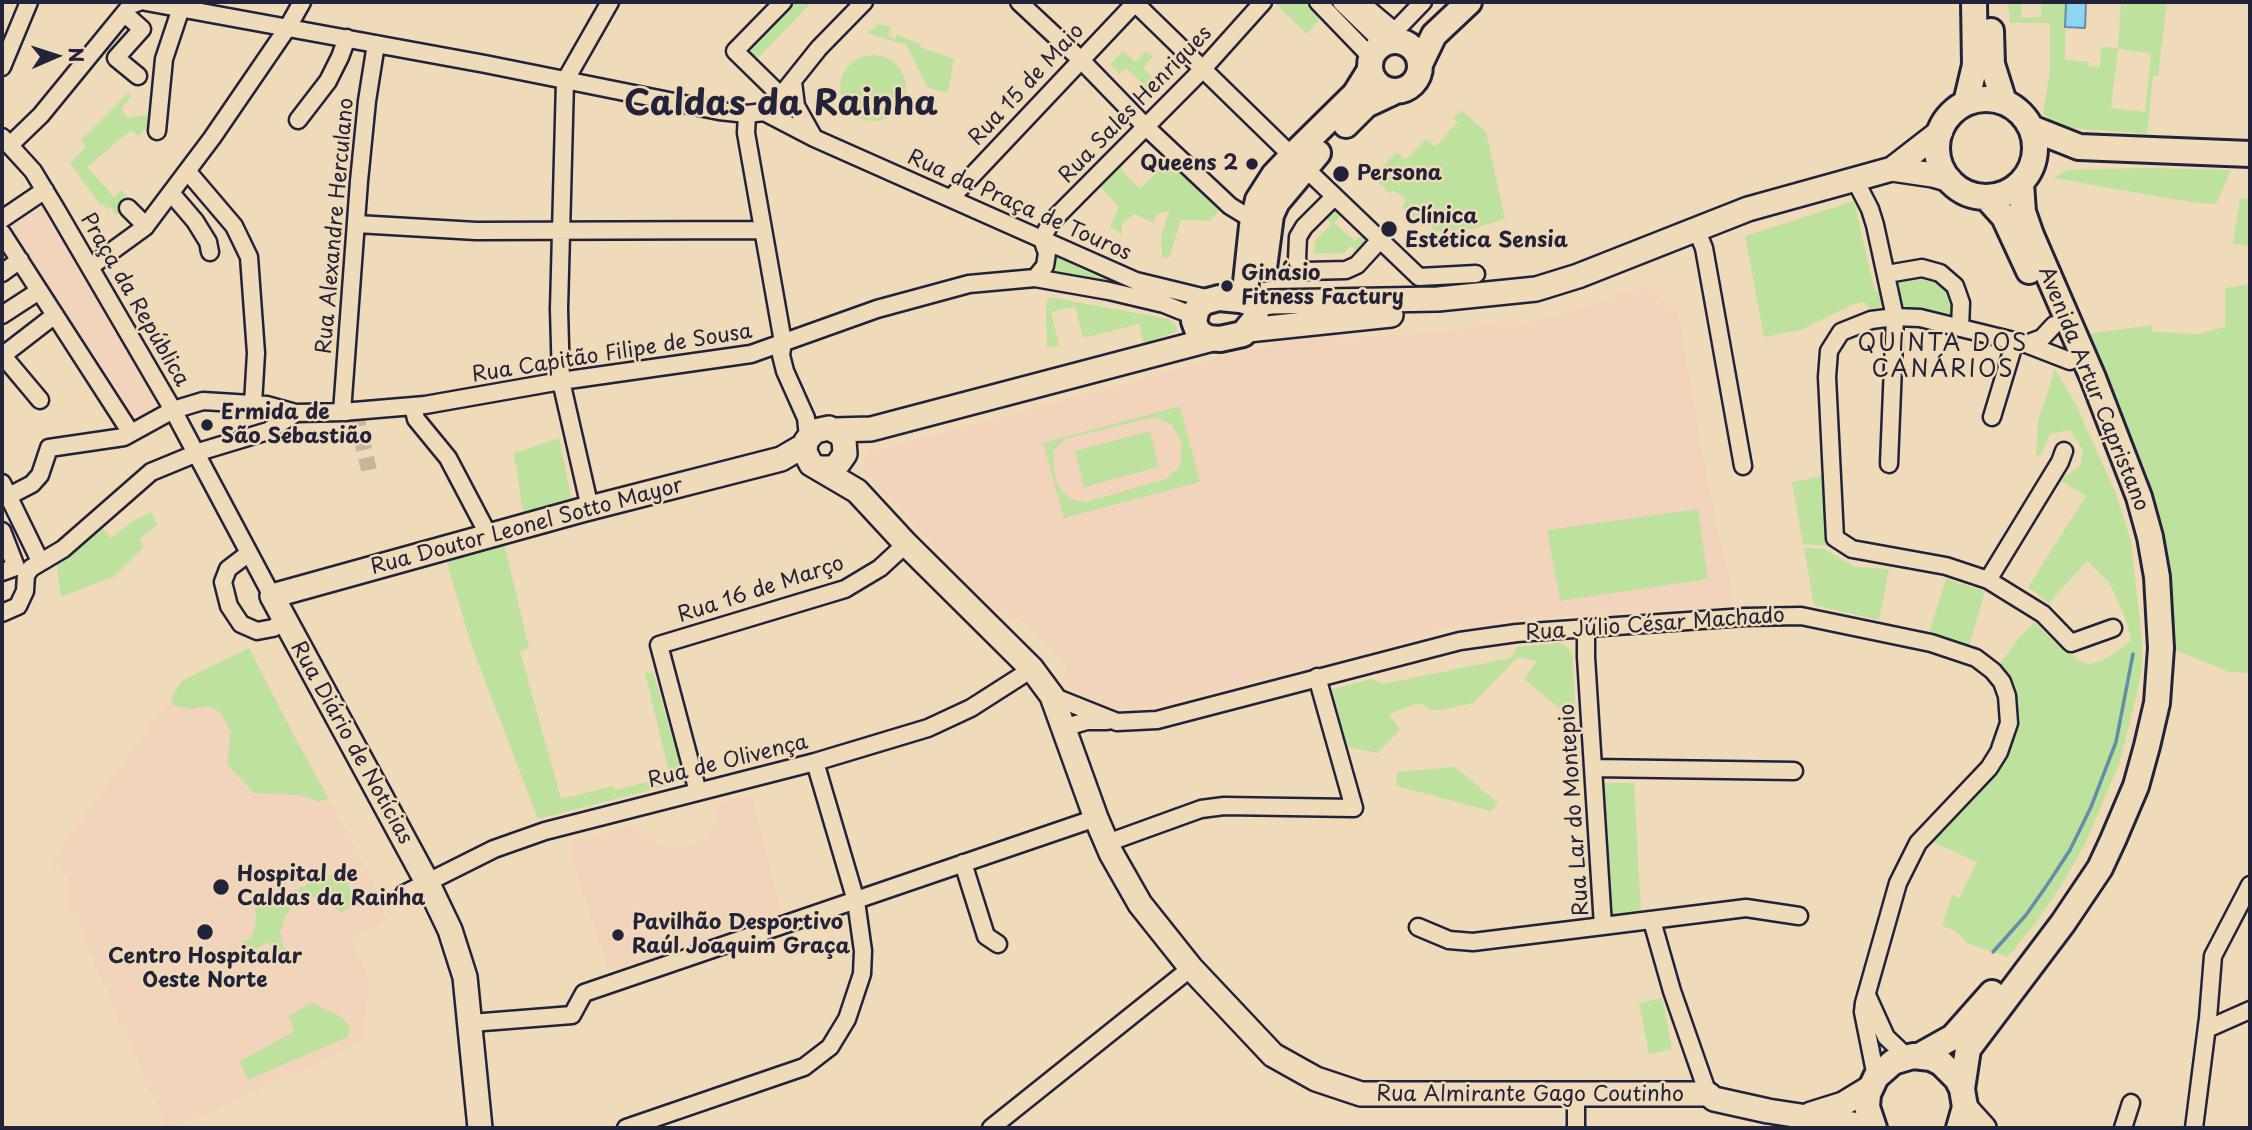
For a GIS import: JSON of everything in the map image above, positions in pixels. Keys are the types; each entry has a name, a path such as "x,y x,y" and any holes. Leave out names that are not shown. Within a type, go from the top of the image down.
{"main road":[{"path":"1252,303 1262,282 1271,215 1298,162 1355,94 1382,52 1423,24 1446,2"},
{"path":"1203,320 1237,337 1248,330 1255,319 1252,303 1253,220 1258,200 1274,175 1298,162 1366,105 1403,90 1414,82 1434,35 1469,2"},
{"path":"1966,103 1975,65 1975,2"},
{"path":"1990,2 1992,64 2004,102"},
{"path":"1382,52 1413,47 1420,64"},
{"path":"1382,52 1378,84 1385,89 1396,91"},
{"path":"1874,174 1941,131 1951,115 1966,103 1985,99 2004,102 2020,113 2031,128 2035,147 2026,175"},
{"path":"2031,128 2079,147 2250,154"},
{"path":"1941,131 1939,157 1950,180"},
{"path":"1248,330 1495,305 1772,202 1874,174 1933,175 1950,180 1966,192 1986,197 2003,194 2026,175 2079,147"},
{"name":"Avenida Artur Capristano","path":"1962,1108 1968,1049 2063,923 2099,868 2113,840 2136,786 2147,746 2157,703 2161,649 2157,577 2139,497 2093,378 2031,235 2023,212 2026,175"},
{"name":"Avenida Artur Capristano","path":"1873,1082 1893,1062 1935,1048 1958,1031 1988,998 2058,906 2083,867 2107,820 2133,748 2148,677 2150,643 2147,584 2135,525 2099,425 2054,325 2004,217 1986,197"},
{"path":"1203,320 1252,303 1438,299 1536,289"},
{"name":"Rua Doutor Leonel Sotto Mayor","path":"272,596 781,458 814,442 1168,351 1203,320"},
{"name":"Rua Doutor Leonel Sotto Mayor","path":"844,456 871,429"},
{"path":"814,442 844,440 844,456 857,491"},
{"path":"814,442 905,544 1032,669 1052,696"},
{"name":"Rua Diário de Notícias","path":"272,596 428,882 459,955 471,1023 480,1128"},
{"name":"Rua Almirante Gago Coutinho","path":"1052,696 1096,818 1140,904 1192,968 1273,1055 1316,1079 1361,1094 1708,1094 1714,1099 1873,1128"},
{"path":"1913,1056 1941,1063 1957,1079 1962,1108 1984,1128"},
{"path":"1873,1082 1867,1107 1873,1128"},
{"name":"Rua Almirante Gago Coutinho","path":"1801,1116 1837,1106 1873,1082"}],"street":[{"path":"2,67 29,2"},
{"path":"6,141 41,115 131,5 139,2"},
{"name":"Rua da Praça de Touros","path":"146,2 565,81 756,113 1136,281 1203,320"},
{"path":"90,267 146,226 188,172 288,27 302,2"},
{"path":"590,508 561,381 559,329 565,81 610,2"},
{"path":"781,96 735,51 783,2"},
{"path":"814,442 785,370 781,353 783,342 746,133 756,113 781,96 819,48 864,2"},
{"path":"1019,2 1230,206 1253,220"},
{"path":"1135,2 1378,241 1419,277 1476,274"},
{"name":"Rua 15 de Maio","path":"951,198 1135,2"},
{"name":"Rua Sales Henriques","path":"1042,239 1051,222 1202,70 1263,2"},
{"path":"1318,2 1382,52"},
{"path":"1341,2 1374,34 1382,52"},
{"path":"1360,2 1391,28 1397,29 1423,2"},
{"path":"157,131 164,59 181,8"},
{"path":"125,14 142,29 116,58 135,81 143,69 164,59"},
{"path":"298,120 328,81 347,38"},
{"name":"Rua Alexandre Herculano","path":"344,412 367,101 376,44"},
{"path":"793,82 796,106 814,138"},
{"name":"Praça da República","path":"4,489 32,484 40,475 49,448 110,440 131,433 173,410 45,190 33,171 6,141"},
{"path":"188,172 240,234 249,257 256,354 253,404"},
{"path":"1874,174 1870,209 1895,317 1889,464"},
{"path":"2,219 45,190"},
{"path":"171,193 195,221 208,242 210,252"},
{"path":"1334,197 1304,226 1298,237 1299,267 1306,271 1346,270 1357,265 1378,241"},
{"path":"128,208 146,226"},
{"path":"357,224 515,231 762,230"},
{"path":"1696,229 1704,248 1743,467"},
{"path":"2,233 131,433"},
{"path":"1035,278 1045,266 1047,253 1042,239"},
{"path":"2,273 20,260"},
{"path":"1887,274 1922,268 1940,273 1955,286 1961,303 1960,328"},
{"name":"Rua Capitão Filipe de Sousa","path":"173,410 203,401 267,405 296,413 412,406 561,381 751,354 877,309 969,284 1035,278 1164,304 1203,320"},
{"path":"2,315 40,291"},
{"path":"40,400 3,356 55,315"},
{"path":"2070,361 2021,342 1920,318 1871,320 1841,332 1829,351 1827,377 1835,538 1852,549 1947,566 1987,580 2043,614 2071,643 2113,628"},
{"path":"2021,342 2042,338 2054,325"},
{"path":"1992,417 2021,342"},
{"path":"412,406 416,419 448,458 489,536"},
{"name":"Rua Diário de Notícias","path":"173,410 272,596"},
{"path":"2,613 18,606 25,591 26,575 40,561 74,541 151,472 195,454 268,431 296,413"},
{"path":"1987,580 2060,463 2064,451"},
{"path":"4,489 40,561"},
{"path":"2,531 16,567 2,572"},
{"name":"Rua 16 de Março","path":"698,792 659,645 845,589 880,568 905,544"},
{"path":"249,553 228,569 223,582 229,606 241,624 257,631 272,628 285,621"},
{"name":"Rua Júlio César Machado","path":"1065,734 1073,725 1087,721 1157,720 1460,641 1517,633 1801,616 1931,643 1976,658 2002,682 2007,696 2009,723 1999,752 1989,768 1918,843 1898,883 1863,1012 1873,1082"},
{"name":"Rua Lar do Montepio","path":"1418,926 1449,940 1473,942 1603,926 1586,628"},
{"name":"Rua de Olivença","path":"404,894 494,849 544,831 815,762 928,728 971,708 1032,669"},
{"path":"1107,843 1201,809 1224,806 1354,808 1317,677"},
{"name":"Rua Júlio César Machado","path":"1052,696 1117,722"},
{"path":"626,1128 804,1067 830,1047 847,1019 862,974 863,951 856,901 815,762"},
{"path":"1593,768 1794,771"},
{"path":"471,1023 572,1015 584,993 1096,818"},
{"path":"963,863 986,936 998,944"},
{"path":"2194,1128 2213,956 2250,885"},
{"path":"1603,926 1746,908 1799,916"},
{"path":"1652,921 1672,991 1708,1094"},
{"path":"991,1128 1192,968"},
{"path":"1867,995 1886,1037 1913,1056"},
{"path":"2207,1028 2250,1010"},
{"path":"1576,1096 1576,1128"},
{"path":"2123,1128 2131,1103"}],"shaded area":[{"path":"44,195 169,408 132,428 2,223"},
{"path":"1646,287 1660,296 1668,311 1678,310 1706,476 1734,600 1728,606 1500,621 1476,629 1461,623 1434,631 1424,638 1165,704 1132,710 1106,707 1069,688 1062,681 1066,663 1020,619 997,612 867,476 863,466 866,455 877,450 1287,340 1337,334 1339,339 1453,331 1508,321 1509,328"},
{"name":"Hospital de Caldas da Rainha","path":"249,648 375,885 373,889 388,920 351,937 369,981 362,1042 209,1113 166,1128 69,903 67,875 50,864 183,680"},
{"path":"751,794 781,913 608,970 568,843 636,825 646,838 664,847 682,847 701,841 713,827 720,802"}],"green space":[{"path":"790,2 812,2 754,62 744,51"},
{"path":"1310,2 1317,9 1318,21 1307,34 1276,4"},
{"path":"2008,2 2021,2 2022,18 2041,17 2041,2 2066,2 2065,60 2089,62 2089,66 2100,67 2101,47 2118,48 2121,2 2167,2 2158,76 2153,76 2147,134 2061,127 2043,114 2050,71 2050,23 2010,23","holes":["2118,49 2151,53 2145,112 2111,108"]},
{"path":"879,24 891,27 888,36 895,39 898,35 920,44 920,47 954,59 948,93 928,88 906,45 867,33"},
{"path":"1123,51 1135,62 1146,51 1153,57 1143,67 1153,79 1146,87 1126,68 1119,74 1110,64"},
{"path":"873,55 886,57 896,65 904,75 904,101 896,111 886,119 873,121 860,119 850,111 842,101 840,88 842,75 850,65 860,57"},
{"path":"129,92 132,96 121,109 127,118 147,115 147,127 139,136 131,130 87,167 114,197 121,190 129,199 126,207 116,215 111,207 107,209 103,204 100,205 70,163 86,147 81,140"},
{"path":"1462,111 1486,132 1505,219 1472,229 1436,232 1424,220 1419,224 1402,207 1406,200 1393,190 1390,194 1372,177 1397,152 1405,160 1426,139 1435,147 1458,122 1453,118"},
{"path":"1167,162 1220,210 1209,221 1181,220 1169,258 1162,258 1161,237 1169,212 1157,213 1154,223 1134,214 1122,224 1121,236 1110,227 1119,207 1100,186 1122,163 1122,171 1140,189"},
{"path":"2066,170 2231,170 2216,204 2189,202 2054,178"},
{"path":"2240,198 2250,199 2250,246 2233,244"},
{"path":"1854,201 1875,292 1882,288 1885,301 1880,307 1870,309 1864,302 1854,304 1801,330 1764,337 1745,236"},
{"path":"1330,208 1341,215 1334,223 1355,241 1362,234 1368,239 1368,246 1360,254 1351,246 1344,253 1313,254 1316,240 1331,224 1324,216"},
{"path":"1055,250 1193,297 1186,305 1045,275 1054,259"},
{"path":"1921,275 1936,279 1947,287 1953,303 1952,322 1902,313 1895,280"},
{"path":"2250,284 2250,673 2229,672 2173,649 2172,583 2168,551 2146,472 2087,334 2152,325 2152,332 2199,334 2225,327 2225,288"},
{"path":"1049,297 1169,319 1176,325 1177,331 1144,344 1139,324 1083,338 1075,306 1051,312 1059,345 1047,348 1046,304"},
{"path":"2055,369 2075,403 2115,491 2131,541 2142,640 2142,666 2119,764 2085,844 2037,921 2008,957 1967,943 1956,931 1942,926 1952,895 1959,898 1977,862 1930,841 2014,731 2018,715 2017,698 1999,666 2018,639 2035,622 2049,637 2080,661 2089,664 2104,660 2131,641 2125,617 2109,582 2087,561 2049,603 2028,587 2086,496 2060,480 2080,466 2083,450 2070,430 2050,434 2041,454 2036,457 2038,421"},
{"path":"1180,406 1200,482 1064,518 1043,443","holes":["1155,417 1172,425 1182,443 1180,466 1166,479 1086,502 1070,499 1057,485 1053,451 1065,439"]},
{"path":"1150,431 1159,467 1084,487 1075,451"},
{"path":"559,438 572,502 523,516 513,454"},
{"path":"1822,476 1830,546 1803,544 1792,482"},
{"path":"1698,509 1708,579 1560,601 1547,530"},
{"path":"151,512 157,525 139,540 144,547 115,576 61,597 56,560 100,525 111,538 131,522"},
{"path":"504,543 529,648 520,651 561,799 614,786 615,790 670,776 645,673 653,672 685,781 538,819 471,644 446,559"},
{"path":"1804,548 1824,549 1855,567 1889,569 1879,620 1814,605"},
{"path":"1946,579 1985,591 1969,646 1929,633"},
{"path":"1559,643 1572,652 1576,715 1569,716 1524,679 1537,661 1518,657 1473,703 1431,710 1419,703 1389,714 1400,730 1378,753 1342,746 1328,694 1330,690 1372,679 1383,684 1511,658 1517,647"},
{"path":"249,648 329,799 319,802 300,795 254,793 227,764 231,732 220,712 209,706 190,709 172,705 173,694 183,680"},
{"path":"1455,767 1498,803 1491,811 1396,786 1397,772"},
{"path":"1605,783 1634,783 1641,916 1610,918 1599,786"},
{"path":"342,870 357,904 341,912 317,896 295,902 285,917 280,932 288,954 277,960 269,942 245,954 240,943 251,938 256,925 255,907"},
{"path":"1662,998 1672,1049 1649,1054 1639,1003"},
{"path":"312,1003 343,1018 350,1027 348,1037 248,1080 240,1061 295,1031 288,1016"}],"water":[{"path":"2066,2 2086,2 2085,28 2065,27"}],"waterway":[{"path":"1993,952 2026,915 2047,885 2070,850 2091,807 2116,742 2133,654"}],"tunnel":[{"path":"355,411 369,470"}],"place":[{"name":"Queens 2","path":"1252,164"},
{"name":"Persona","path":"1341,174"},
{"name":"Clínica Estética Sensia","path":"1389,229"},
{"name":"Ginásio Fitness Factury","path":"1227,286"},
{"name":"Ermida de São Sebastião","path":"207,425"},
{"name":"Hospital de Caldas da Rainha","path":"221,887"},
{"name":"Centro Hospitalar Oeste Norte","path":"205,932"},
{"name":"Pavilhão Desportivo Raúl Joaquim Graça","path":"618,935"}],"district":[{"name":"Caldas da Rainha","path":"781,105"},
{"name":"QUINTA DOS CANÁRIOS","path":"1943,358"}]}
